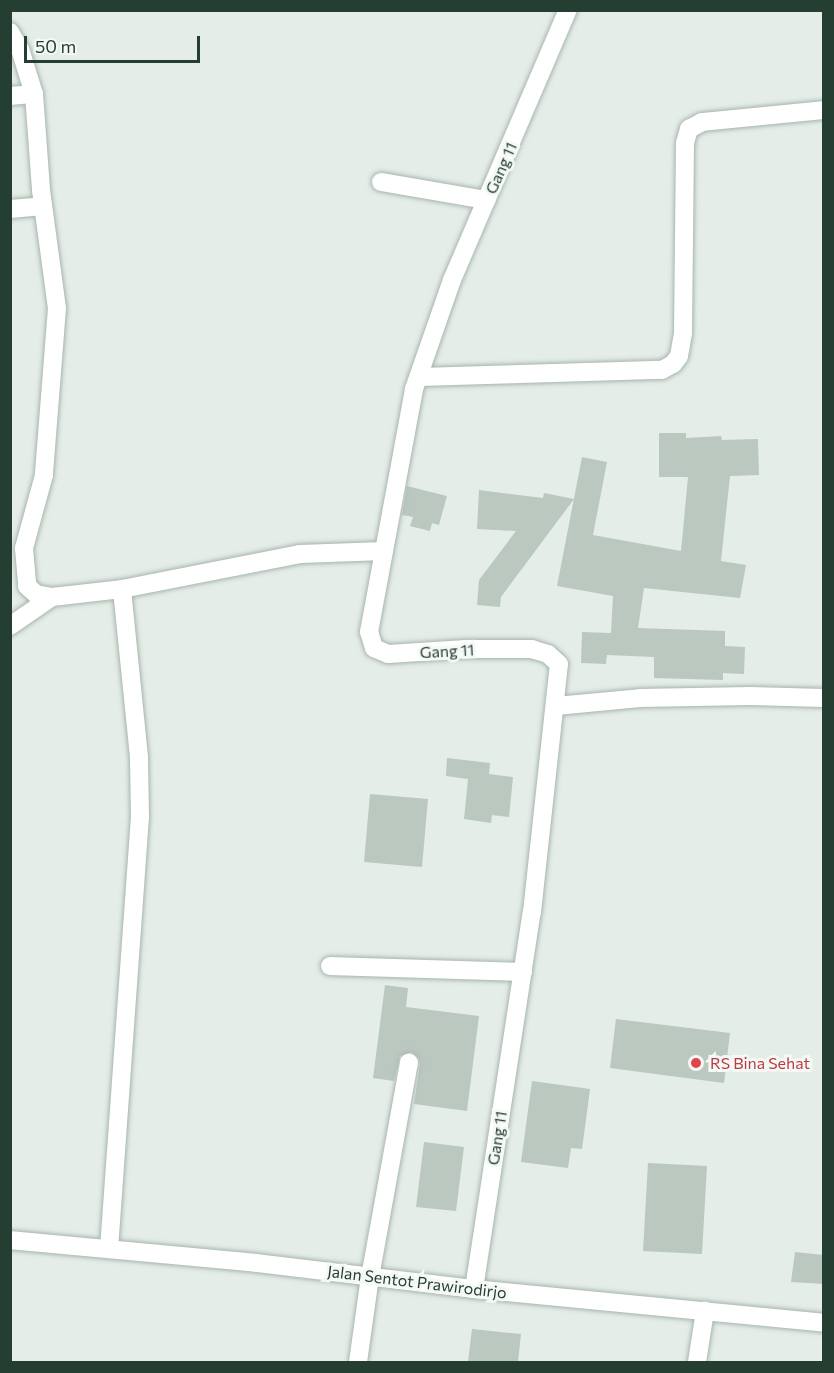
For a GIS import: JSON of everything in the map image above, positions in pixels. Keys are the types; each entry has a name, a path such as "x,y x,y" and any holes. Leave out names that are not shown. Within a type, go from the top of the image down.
{"street":[{"name":"Gang 11","path":"474,1289 523,972 556,706 559,664 548,654 532,649 466,649 388,654 374,648 369,632 414,389 452,280 568,10"},
{"path":"10,32 20,49 34,94 43,206 57,308 44,475 24,548 27,586 36,594 52,597 122,589 300,554 384,552"},
{"path":"10,96 34,94"},
{"path":"420,377 663,370 673,364 679,356 682,333 685,143 689,129 702,122 824,110"},
{"path":"381,182 486,200"},
{"path":"10,209 43,206"},
{"path":"109,1249 140,817 139,757 122,589"},
{"path":"10,626 52,597"},
{"path":"556,706 640,698 750,696 824,698"},
{"path":"330,966 523,972"},
{"path":"358,1362 370,1277 409,1063"},
{"name":"Jalan Sentot Prawirodirjo","path":"10,1240 824,1323"},
{"path":"698,1362 705,1311"}],"building":[{"path":"659,433 686,433 686,438 721,436 722,440 758,439 759,475 730,476 721,561 746,565 740,598 644,588 638,628 725,631 725,646 745,647 744,674 723,673 723,680 654,678 654,657 607,655 606,664 581,663 582,632 611,633 613,596 557,586 582,457 607,462 593,535 681,551 688,477 659,477"},
{"path":"407,486 447,496 439,525 432,523 430,531 410,526 413,517 402,515"},
{"path":"479,490 543,498 544,493 574,499 501,597 500,607 477,605 479,580 516,531 477,529"},
{"path":"447,758 490,763 489,774 513,777 509,817 492,815 491,823 464,819 468,779 446,776"},
{"path":"370,794 428,799 422,867 364,862"},
{"path":"385,985 408,988 406,1007 479,1016 467,1111 414,1104 420,1064 419,1059 412,1052 400,1056 394,1081 373,1078"},
{"path":"616,1019 730,1033 724,1083 610,1068"},
{"path":"532,1081 590,1089 582,1149 571,1148 568,1168 521,1162"},
{"path":"424,1142 464,1147 456,1211 416,1207"},
{"path":"648,1163 707,1166 702,1254 643,1251"},
{"path":"795,1252 824,1255 824,1284 791,1282"},
{"path":"472,1329 521,1334 518,1362 468,1362"}],"place":[{"name":"RS Bina Sehat","path":"696,1063"}]}
